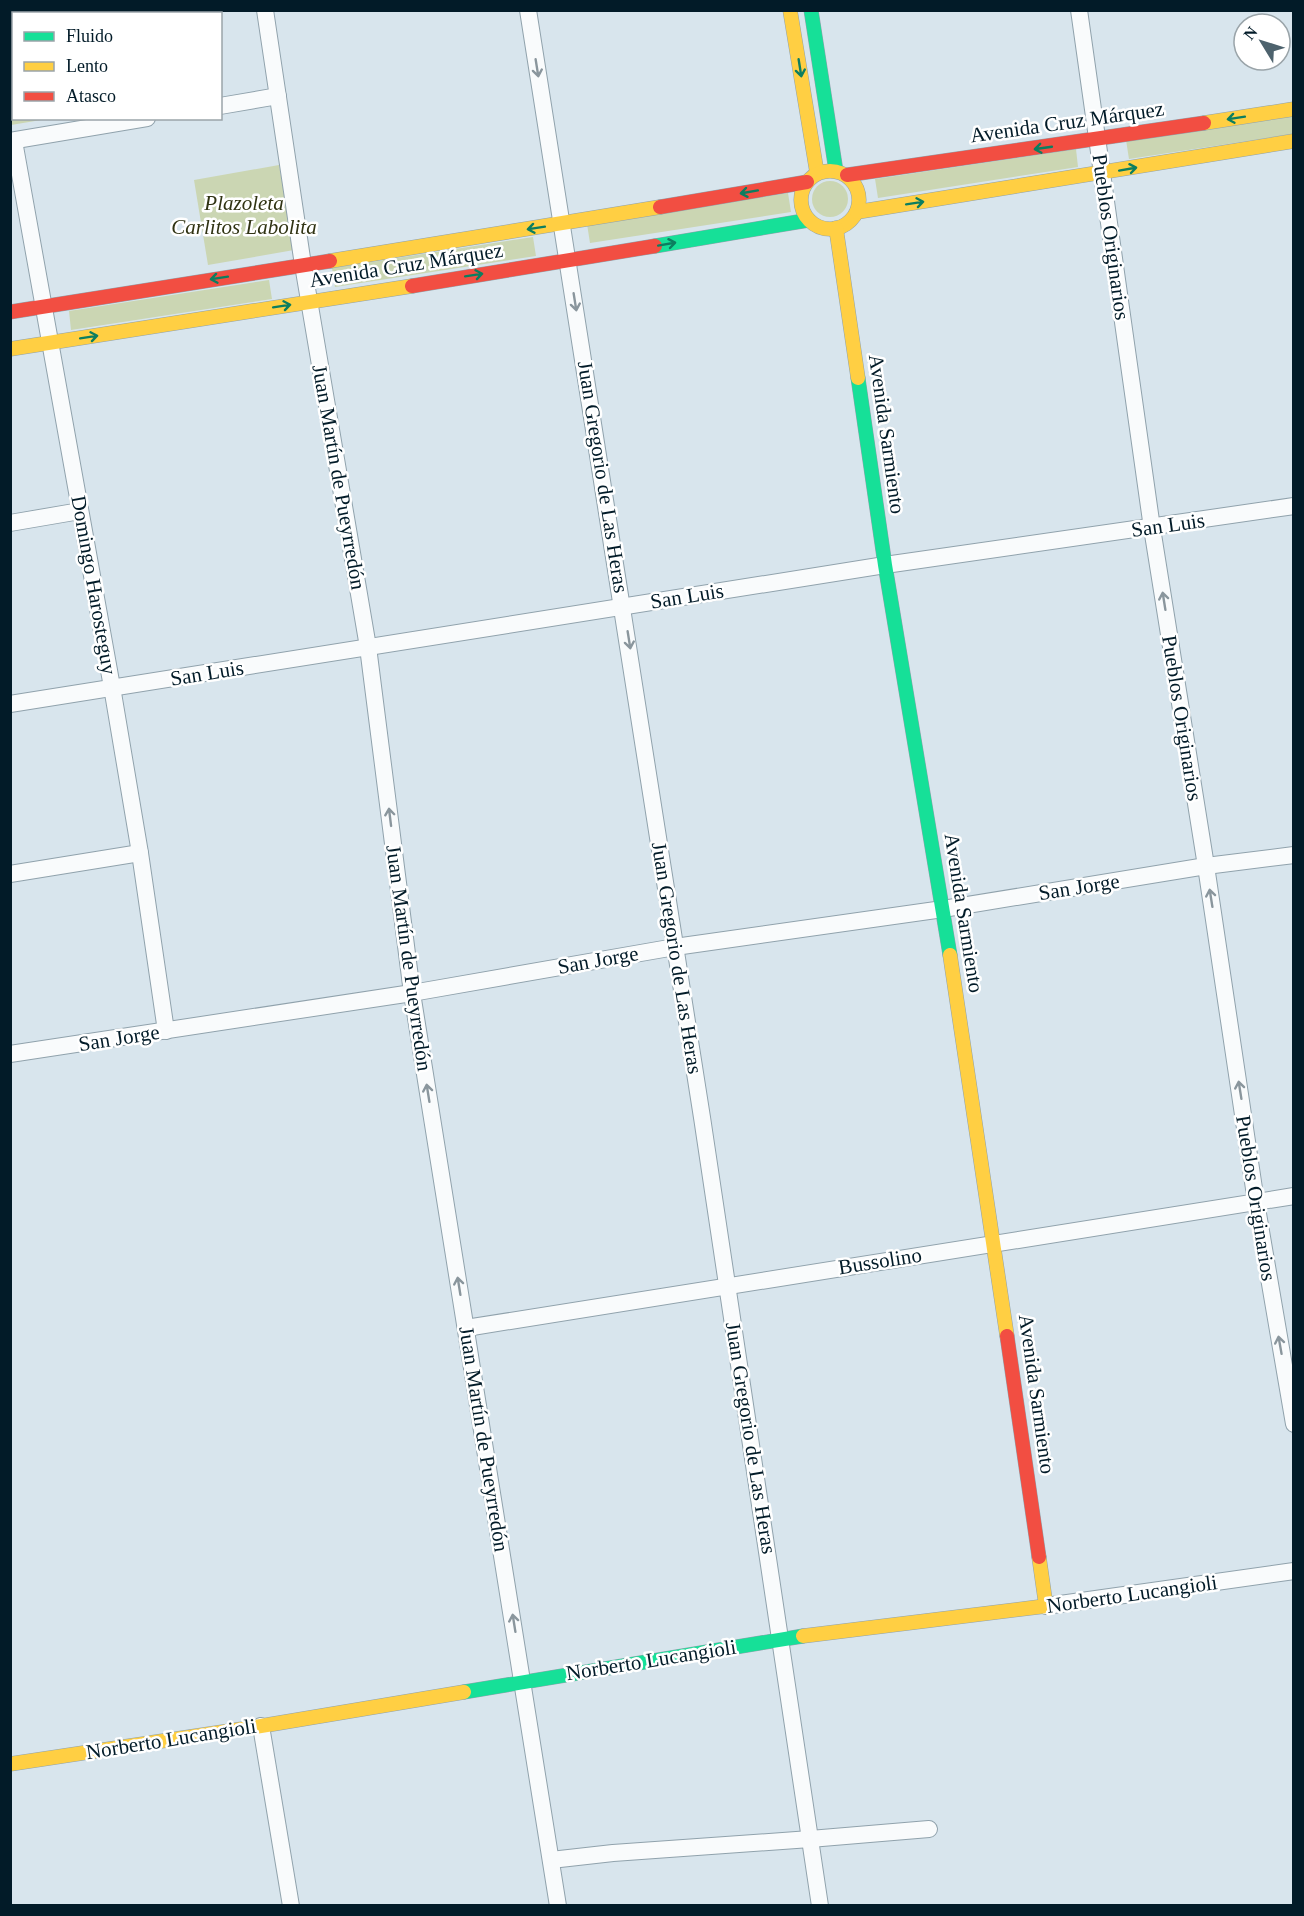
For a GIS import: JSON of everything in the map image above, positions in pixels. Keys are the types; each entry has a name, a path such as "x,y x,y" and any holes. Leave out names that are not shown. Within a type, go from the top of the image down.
{"main road":[{"path":"790,10 812,178"},
{"path":"811,10 841,173"},
{"name":"Avenida Cruz Márquez","path":"841,173 1097,140 1293,109"},
{"path":"857,212 1293,141"},
{"path":"830,170 841,173 857,188 859,196 857,212 846,224 836,228 821,228 804,214 801,197 812,178 830,170"},
{"name":"Avenida Cruz Márquez","path":"10,312 562,224 812,178"},
{"name":"Avenida Cruz Márquez","path":"10,349 568,261 809,220"},
{"name":"Avenida Sarmiento","path":"836,228 885,565 943,909 1046,1606"},
{"name":"Norberto Lucangioli","path":"10,1764 261,1726 781,1639 1046,1606"}],"street":[{"name":"Juan Martín de Pueyrredón","path":"265,10 303,265 368,647 412,993 558,1905"},
{"name":"Juan Gregorio de Las Heras","path":"528,10 728,1286 820,1905"},
{"name":"Pueblos Originarios","path":"1079,10 1152,528 1206,866 1256,1202 1293,1424"},
{"path":"222,106 278,96"},
{"path":"12,141 135,120"},
{"name":"Domingo Harosteguy","path":"12,141 112,687 140,853 166,1031"},
{"name":"San Luis","path":"10,704 885,565 1293,506"},
{"path":"10,523 80,511"},
{"path":"10,874 140,853"},
{"name":"San Jorge","path":"10,1054 412,993 675,947 943,909 1206,866 1293,855"},
{"name":"Bussolino","path":"466,1328 993,1242 1293,1196"},
{"name":"Norberto Lucangioli","path":"1046,1606 1293,1571"},
{"path":"261,1726 291,1905"},
{"path":"551,1860 613,1853 929,1829"}],"green space":[{"path":"11,10 60,11 12,12 12,120 41,120 11,125"},
{"path":"1293,114 1293,134 1129,159 1126,140"},
{"path":"1076,149 1078,167 878,198 875,179"},
{"name":"Plazoleta Carlitos Labolita","path":"279,165 294,250 208,265 194,180"},
{"path":"830,181 843,186 848,199 843,212 830,217 817,212 812,199 817,186"},
{"path":"788,193 791,212 590,243 587,224"},
{"path":"533,237 536,256 335,287 332,268"},
{"path":"269,280 272,299 71,330 69,311"}],"traffic: fast":[{"path":"811,10 836,171"},
{"path":"655,246 809,220"},
{"path":"858,378 885,565 950,955"},
{"path":"464,1692 803,1636"}],"traffic: slow":[{"path":"790,10 817,173"},
{"path":"1204,123 1294,109"},
{"path":"857,212 1294,141"},
{"path":"824,171 836,171 851,179 859,194 859,200 859,206 851,221 836,229 824,229 809,221 801,206 801,194 809,179 824,171"},
{"path":"330,261 660,207"},
{"path":"836,228 858,378"},
{"path":"10,349 412,286"},
{"path":"950,955 1007,1336"},
{"path":"803,1636 1046,1606 1039,1557"},
{"path":"10,1764 464,1692"}],"traffic: jam":[{"path":"847,175 1204,123"},
{"path":"660,207 807,182"},
{"path":"412,286 655,246"},
{"path":"10,312 330,261"},
{"path":"1007,1336 1039,1557"}]}
